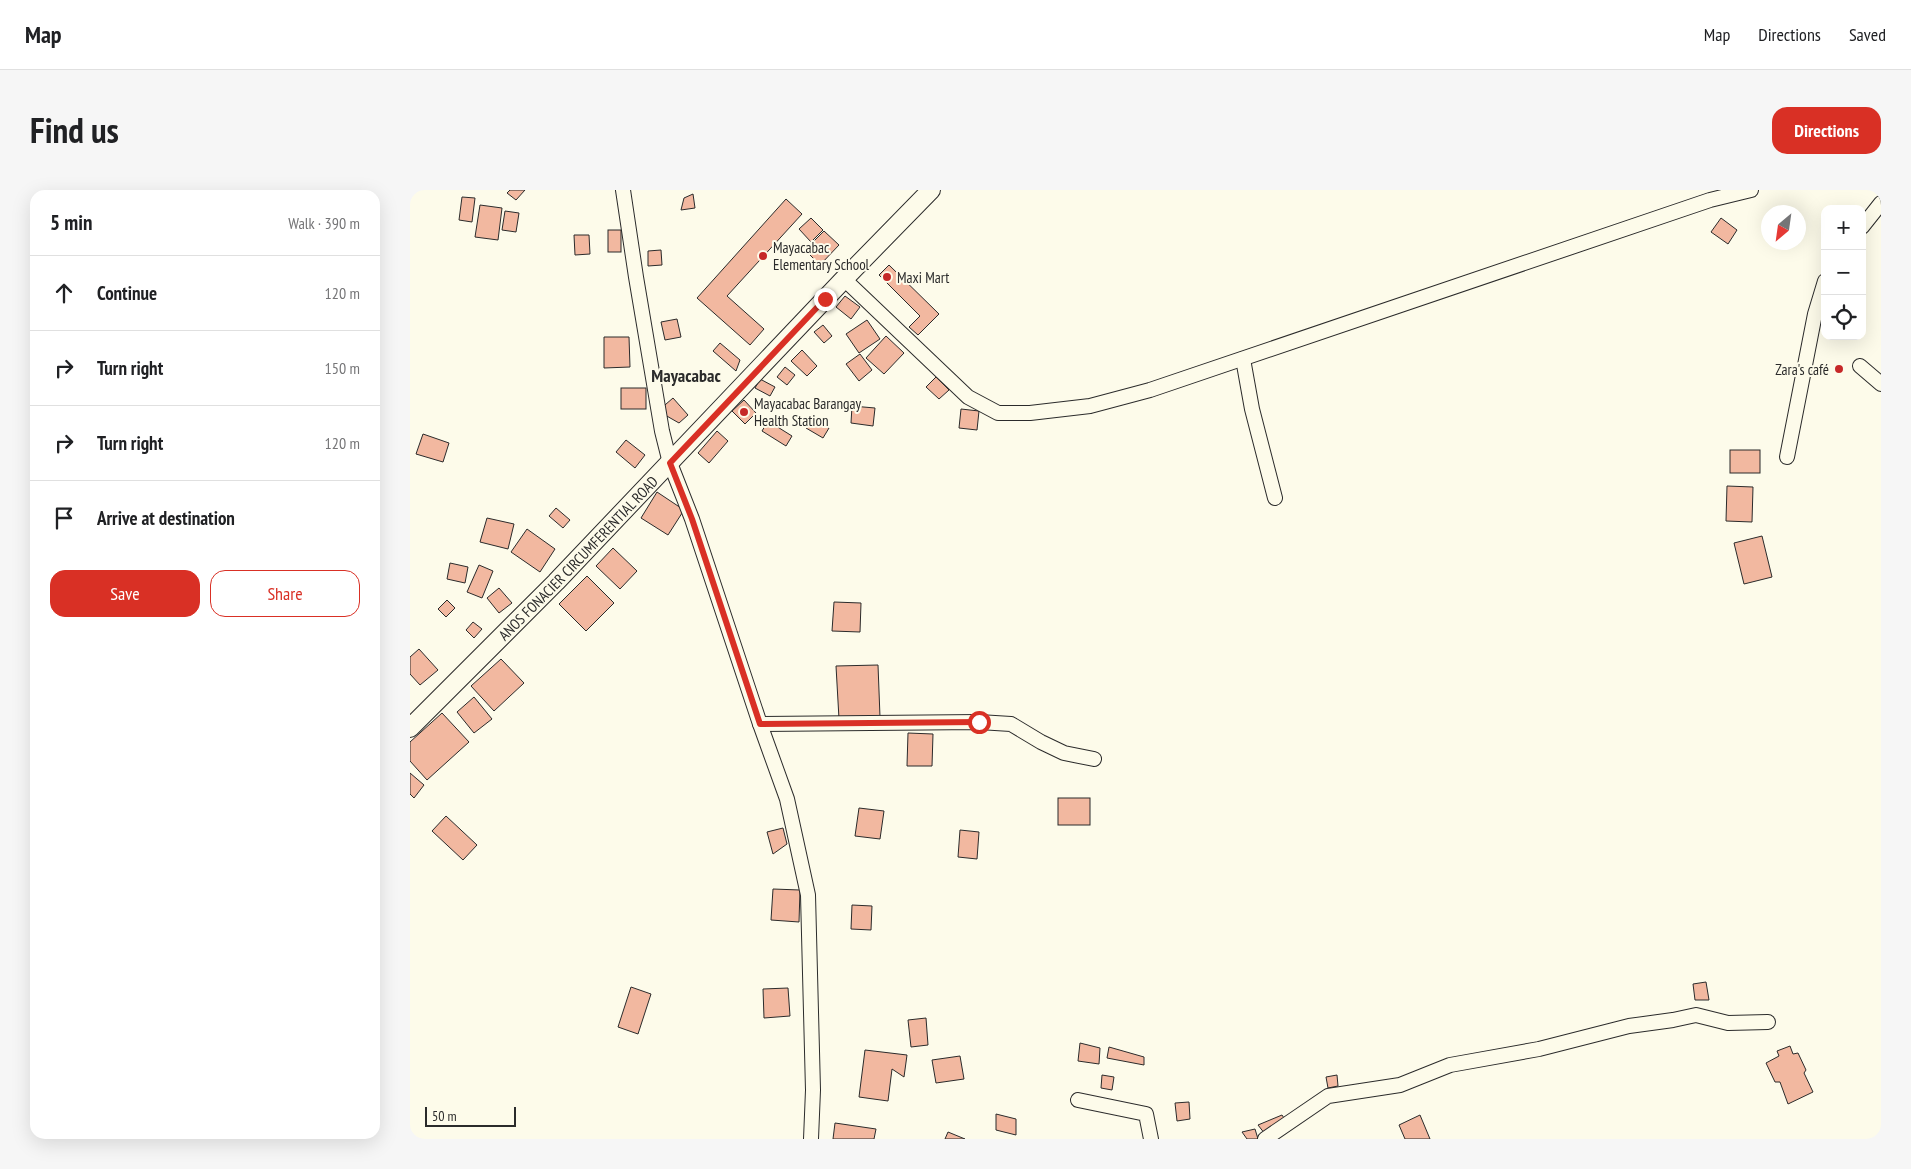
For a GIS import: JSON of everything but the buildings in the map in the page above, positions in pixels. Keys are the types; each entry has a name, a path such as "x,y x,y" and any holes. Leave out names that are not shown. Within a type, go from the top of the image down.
{"main road":[{"name":"ANOS FONACIER CIRCUMFERENTIAL ROAD","path":"410,728 556,582 931,190"}],"street":[{"path":"623,190 658,412 670,463 692,519 787,800 808,895 813,1090 811,1139"},
{"path":"844,279 968,397 998,413 1030,413 1090,406 1150,390 1710,200 1751,190"},
{"path":"1866,222 1881,203"},
{"path":"1786,457 1815,314 1821,294"},
{"path":"1243,359 1252,409 1275,498"},
{"path":"1860,366 1881,384"},
{"path":"760,724 979,722 1011,724 1064,753 1094,759"},
{"path":"1266,1139 1328,1096 1400,1085 1450,1065 1539,1049 1629,1026 1696,1015 1728,1023 1768,1022"},
{"path":"1078,1100 1146,1114 1151,1139"}],"place":[{"name":"Mayacabac Elementary School","path":"763,256"},
{"name":"Maxi Mart","path":"887,277"},
{"name":"Zara's café","path":"1839,369"},
{"name":"Mayacabac Barangay Health Station","path":"744,412"}],"district":[{"name":"Mayacabac","path":"686,375"}],"route":[{"path":"825,299 670,463 692,519 760,724 979,722"}]}
